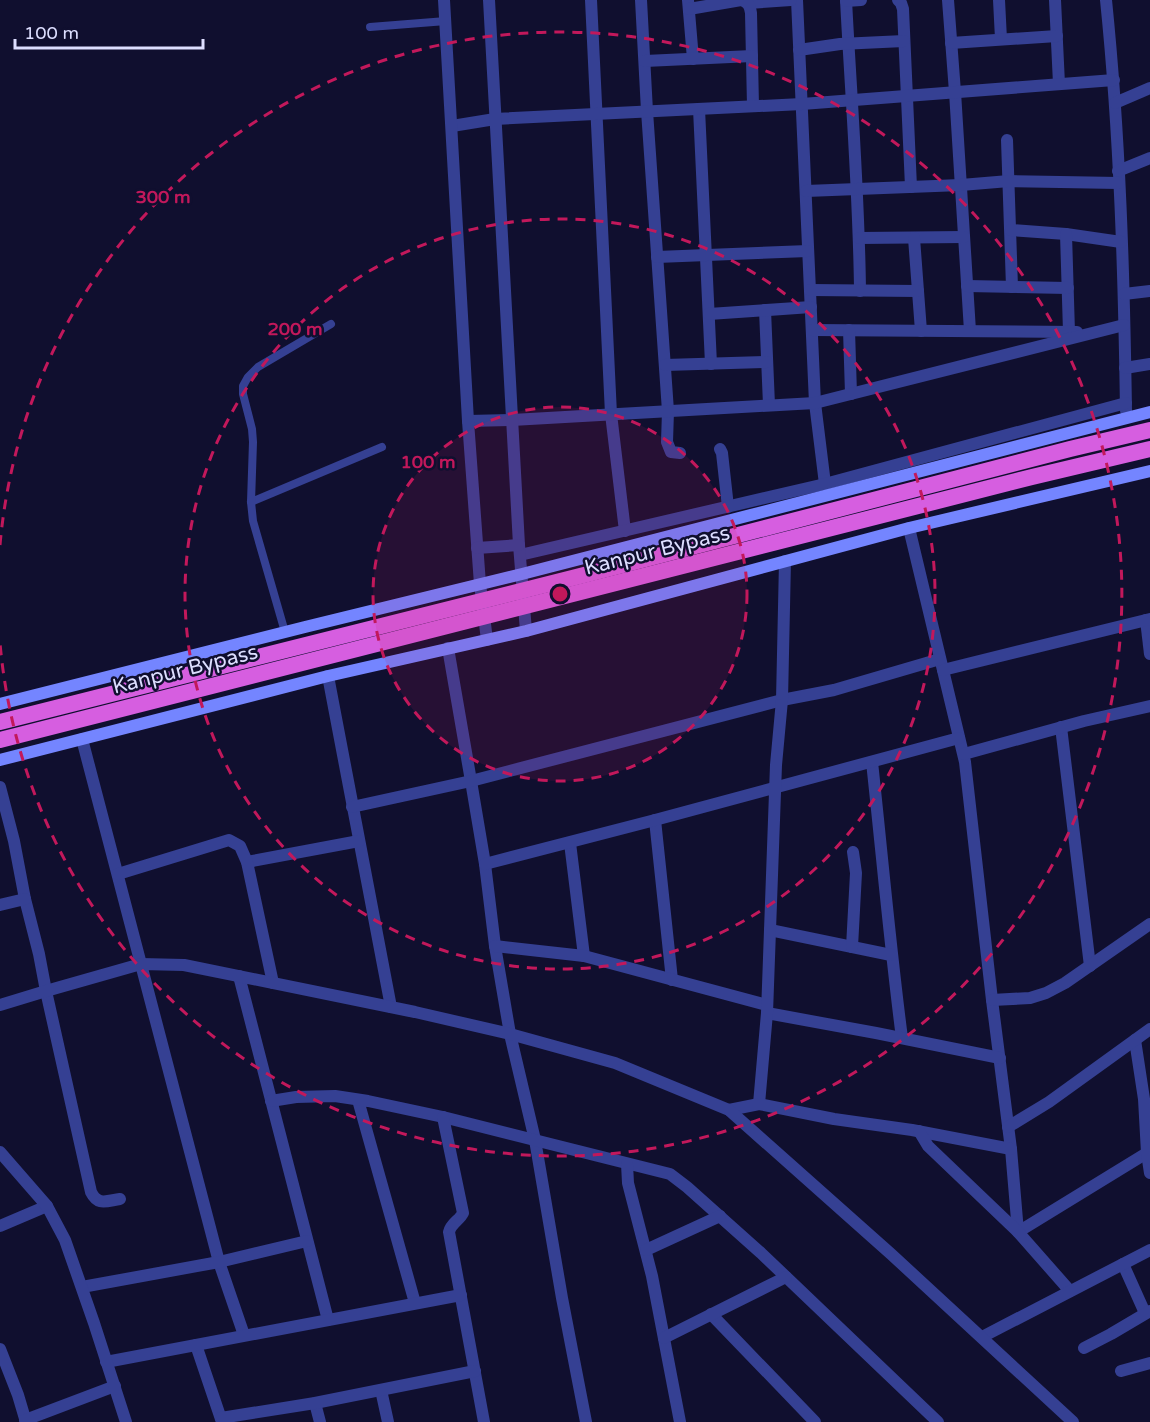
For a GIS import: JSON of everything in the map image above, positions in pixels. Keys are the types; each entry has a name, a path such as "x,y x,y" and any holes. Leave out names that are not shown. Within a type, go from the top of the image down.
{"highway":[{"name":"Kanpur Bypass","path":"0,722 1150,430"},
{"name":"Kanpur Bypass","path":"0,740 1032,477 1150,449"}],"main road":[{"path":"0,704 522,574 1150,412"},
{"path":"0,760 328,676 526,631 909,528 1150,471"}],"street":[{"path":"444,0 468,421 480,584 487,640"},
{"path":"489,0 526,631"},
{"path":"591,0 611,414 625,531"},
{"path":"641,0 668,411 667,442 675,452 673,466"},
{"path":"693,59 688,4 741,0 748,3 791,0"},
{"path":"797,0 815,403 825,484"},
{"path":"860,291 860,238 846,0 861,0"},
{"path":"898,0 903,9 911,187"},
{"path":"948,0 970,331"},
{"path":"999,0 1001,39"},
{"path":"1055,0 1059,84"},
{"path":"1106,0 1114,80 1124,294 1126,418"},
{"path":"748,3 750,7 753,106"},
{"path":"951,43 1057,36"},
{"path":"800,50 904,41"},
{"path":"645,61 752,56"},
{"path":"452,126 495,119 802,104 1114,80"},
{"path":"1115,103 1150,88"},
{"path":"699,109 711,364"},
{"path":"1007,140 1012,287"},
{"path":"806,191 1118,177 1150,158"},
{"path":"1011,230 1066,234 1121,242"},
{"path":"1066,234 1069,332"},
{"path":"860,238 964,237"},
{"path":"915,238 921,330"},
{"path":"657,258 808,251"},
{"path":"967,286 1068,288"},
{"path":"810,290 918,291"},
{"path":"1124,294 1150,291"},
{"path":"709,314 811,307"},
{"path":"765,310 769,405"},
{"path":"468,421 815,403 1124,325"},
{"path":"812,330 1095,332"},
{"path":"849,330 851,394"},
{"path":"665,365 767,362"},
{"path":"1125,368 1150,364"},
{"path":"477,548 520,550 625,531 825,484 1126,403"},
{"path":"720,449 723,453 728,507"},
{"path":"909,528 966,762 1011,1149 1018,1232"},
{"path":"759,1104 767,1009 776,765 782,700 785,561"},
{"path":"352,807 471,781 782,700 1148,619 1150,654"},
{"path":"448,648 510,1034 535,1140 586,1422"},
{"path":"328,676 391,1007"},
{"path":"963,754 1150,706"},
{"path":"1061,727 1090,966"},
{"path":"484,864 960,738"},
{"path":"82,739 219,1262 244,1335"},
{"path":"872,762 891,955 902,1038"},
{"path":"0,787 14,841 91,1192 94,1199 99,1202 120,1199"},
{"path":"654,820 672,980"},
{"path":"118,874 229,840 240,846 247,862 273,983"},
{"path":"247,862 359,841"},
{"path":"570,843 584,956"},
{"path":"852,947 856,873 853,852"},
{"path":"0,905 25,898"},
{"path":"992,1000 1030,998 1046,993 1065,983 1150,924"},
{"path":"770,930 891,955"},
{"path":"495,946 584,956 767,1009 999,1058"},
{"path":"0,1005 141,964 184,965 510,1034 615,1063 729,1110 891,1254 1073,1422"},
{"path":"239,976 328,1320"},
{"path":"1008,1127 1049,1102 1150,1029"},
{"path":"1136,1040 1150,1173"},
{"path":"271,1101 296,1097 335,1096 358,1100 443,1117 670,1174 720,1215 938,1422"},
{"path":"358,1100 415,1303"},
{"path":"729,1110 759,1104 1011,1149"},
{"path":"443,1117 463,1213 450,1226 449,1232 484,1422"},
{"path":"919,1131 928,1146 1018,1232 1070,1291"},
{"path":"0,1152 47,1206 65,1240 126,1422"},
{"path":"1018,1232 1148,1152"},
{"path":"627,1164 628,1183 652,1276 680,1422"},
{"path":"0,1226 47,1206"},
{"path":"646,1250 720,1215"},
{"path":"82,1287 219,1262 307,1241"},
{"path":"982,1337 1150,1250"},
{"path":"1084,1348 1148,1312 1123,1264"},
{"path":"664,1338 786,1277"},
{"path":"106,1362 461,1295"},
{"path":"711,1314 815,1422"},
{"path":"196,1345 222,1420 475,1371"},
{"path":"0,1349 18,1395 25,1421 115,1386"},
{"path":"1121,1371 1150,1364"},
{"path":"381,1390 388,1422"},
{"path":"315,1403 320,1422"}],"lane":[{"path":"370,27 446,21"},
{"path":"285,632 253,521 251,502 253,442 243,386 258,367 331,324"},
{"path":"251,502 382,447"}]}
